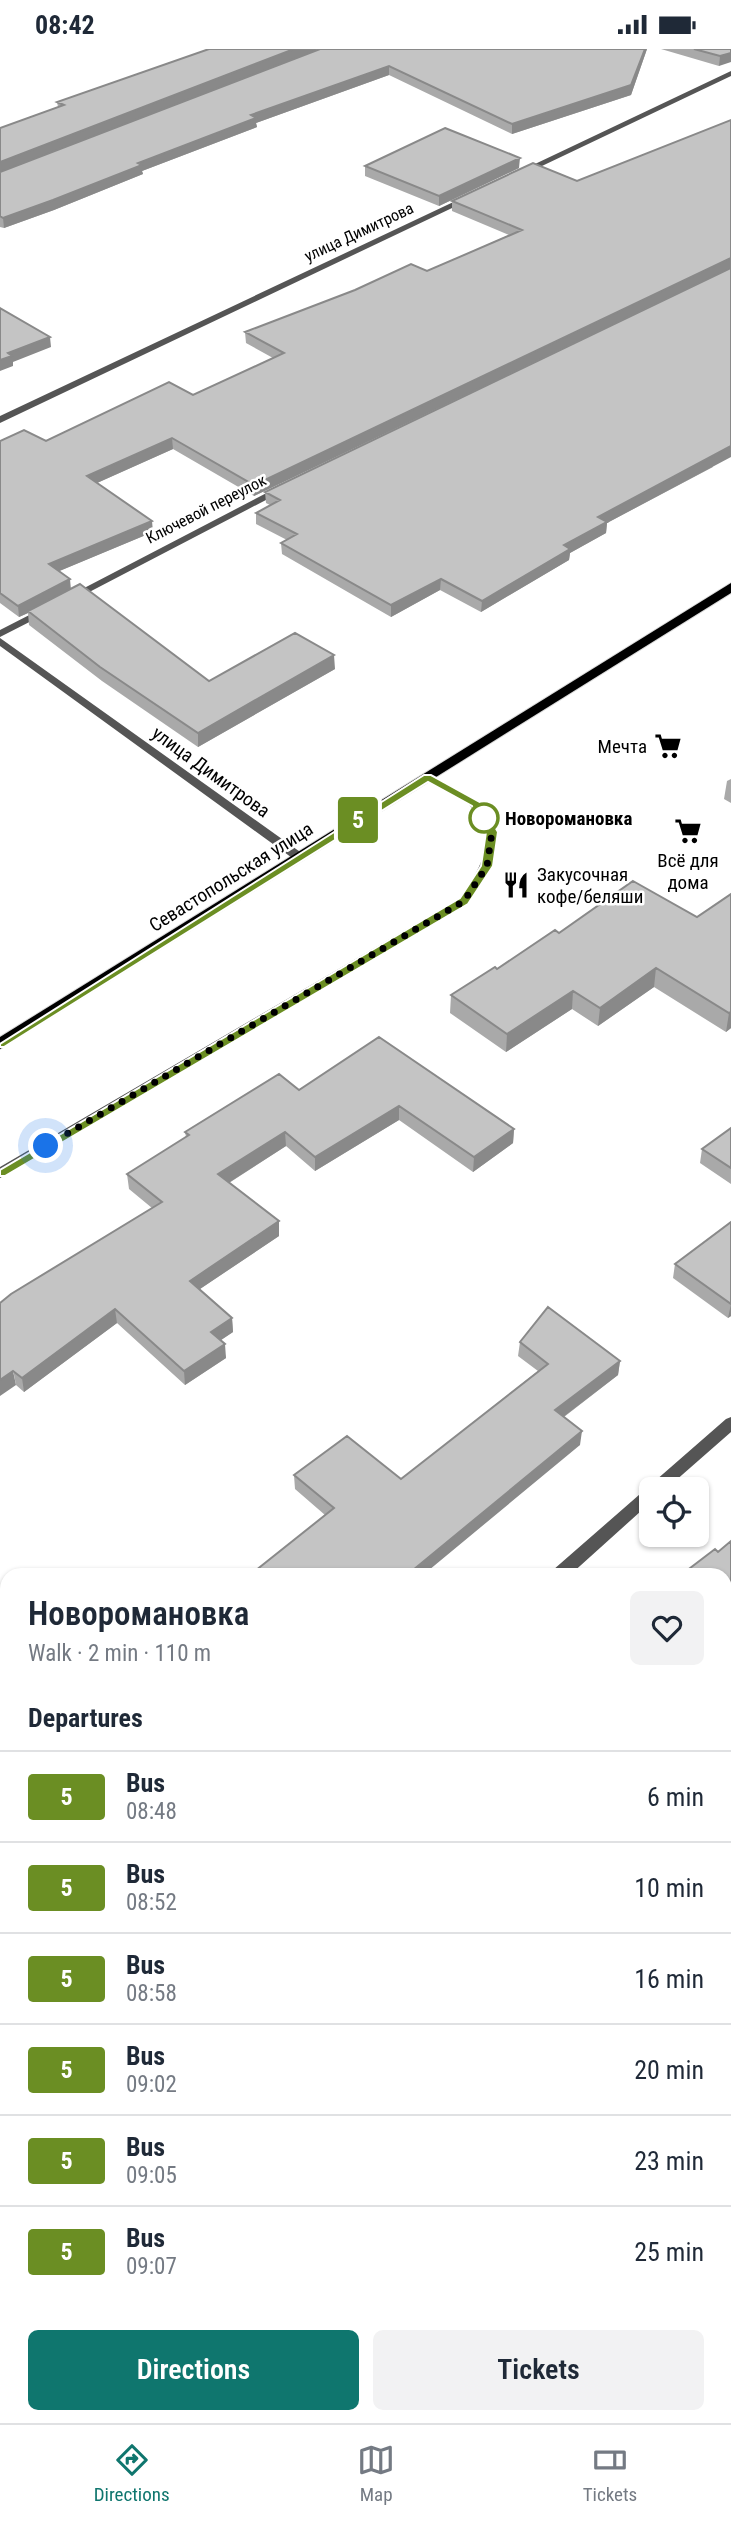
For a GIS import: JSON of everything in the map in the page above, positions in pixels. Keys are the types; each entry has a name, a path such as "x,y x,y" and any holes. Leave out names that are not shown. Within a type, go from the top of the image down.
{"main road":[{"name":"Севастопольская улица","path":"0,1044 731,587"}],"street":[{"path":"504,181 731,73"},
{"name":"улица Димитрова","path":"0,420 479,193"},
{"name":"Ключевой переулок","path":"0,633 297,480"},
{"name":"улица Димитрова","path":"0,641 299,857"},
{"path":"0,1173 464,901 487,866 492,832 476,804 428,777"},
{"path":"670,1477 731,1423"},
{"path":"567,1568 639,1504"}],"building":[{"path":"209,49 294,49 0,162 0,128 64,105 57,102"},
{"path":"320,49 645,49 631,85 512,124 389,66 251,115 256,118 138,163 142,165 53,200 3,218 0,216 0,172"},
{"path":"694,49 731,49 731,53 720,56"},
{"path":"731,120 731,258 254,485 172,438 87,476 152,521 49,564 70,579 18,606 0,593 0,441 24,430 46,441 169,382 193,395 284,353 245,332 355,290 411,264 427,271 522,230 452,201 533,163 577,181"},
{"path":"445,128 520,158 439,196 365,166"},
{"path":"731,268 731,446 598,517 607,522 564,545 570,549 482,601 441,579 391,605 281,543 297,534 256,513 280,500 265,492"},
{"path":"0,308 50,337 8,353 12,356 0,360"},
{"path":"80,584 209,681 295,633 334,655 198,733 100,667 28,611"},
{"path":"633,881 697,917 731,894 731,1012 656,968 600,1008 573,991 507,1034 451,995 495,967 497,969 555,930 559,933"},
{"path":"379,1037 514,1129 474,1157 399,1106 315,1157 285,1132 218,1174 279,1221 190,1281 232,1318 211,1332 225,1344 184,1371 115,1309 22,1378 13,1371 0,1380 0,1303 162,1202 127,1174 189,1135 185,1132 279,1074 299,1090"},
{"path":"731,1128 731,1168 702,1149"},
{"path":"731,1222 731,1304 675,1264"},
{"path":"548,1307 620,1361 555,1410 582,1431 416,1568 259,1568 334,1508 294,1475 347,1436 401,1479 548,1364 520,1342"},
{"path":"731,1541 731,1568 690,1568 715,1549 718,1552"}],"bus line":[{"name":"5","path":"0,1044 428,777 476,804 492,832 487,866 464,901 0,1173"}],"place":[{"name":"Мечта","path":"668,746"},
{"name":"Новоромановка","path":"484,818"},
{"name":"Всё для дома","path":"688,831"},
{"name":"Закусочная кофе/беляши","path":"516,885"}],"route":[{"path":"46,1146 464,901 487,866 492,832 478,808 484,818"}]}
